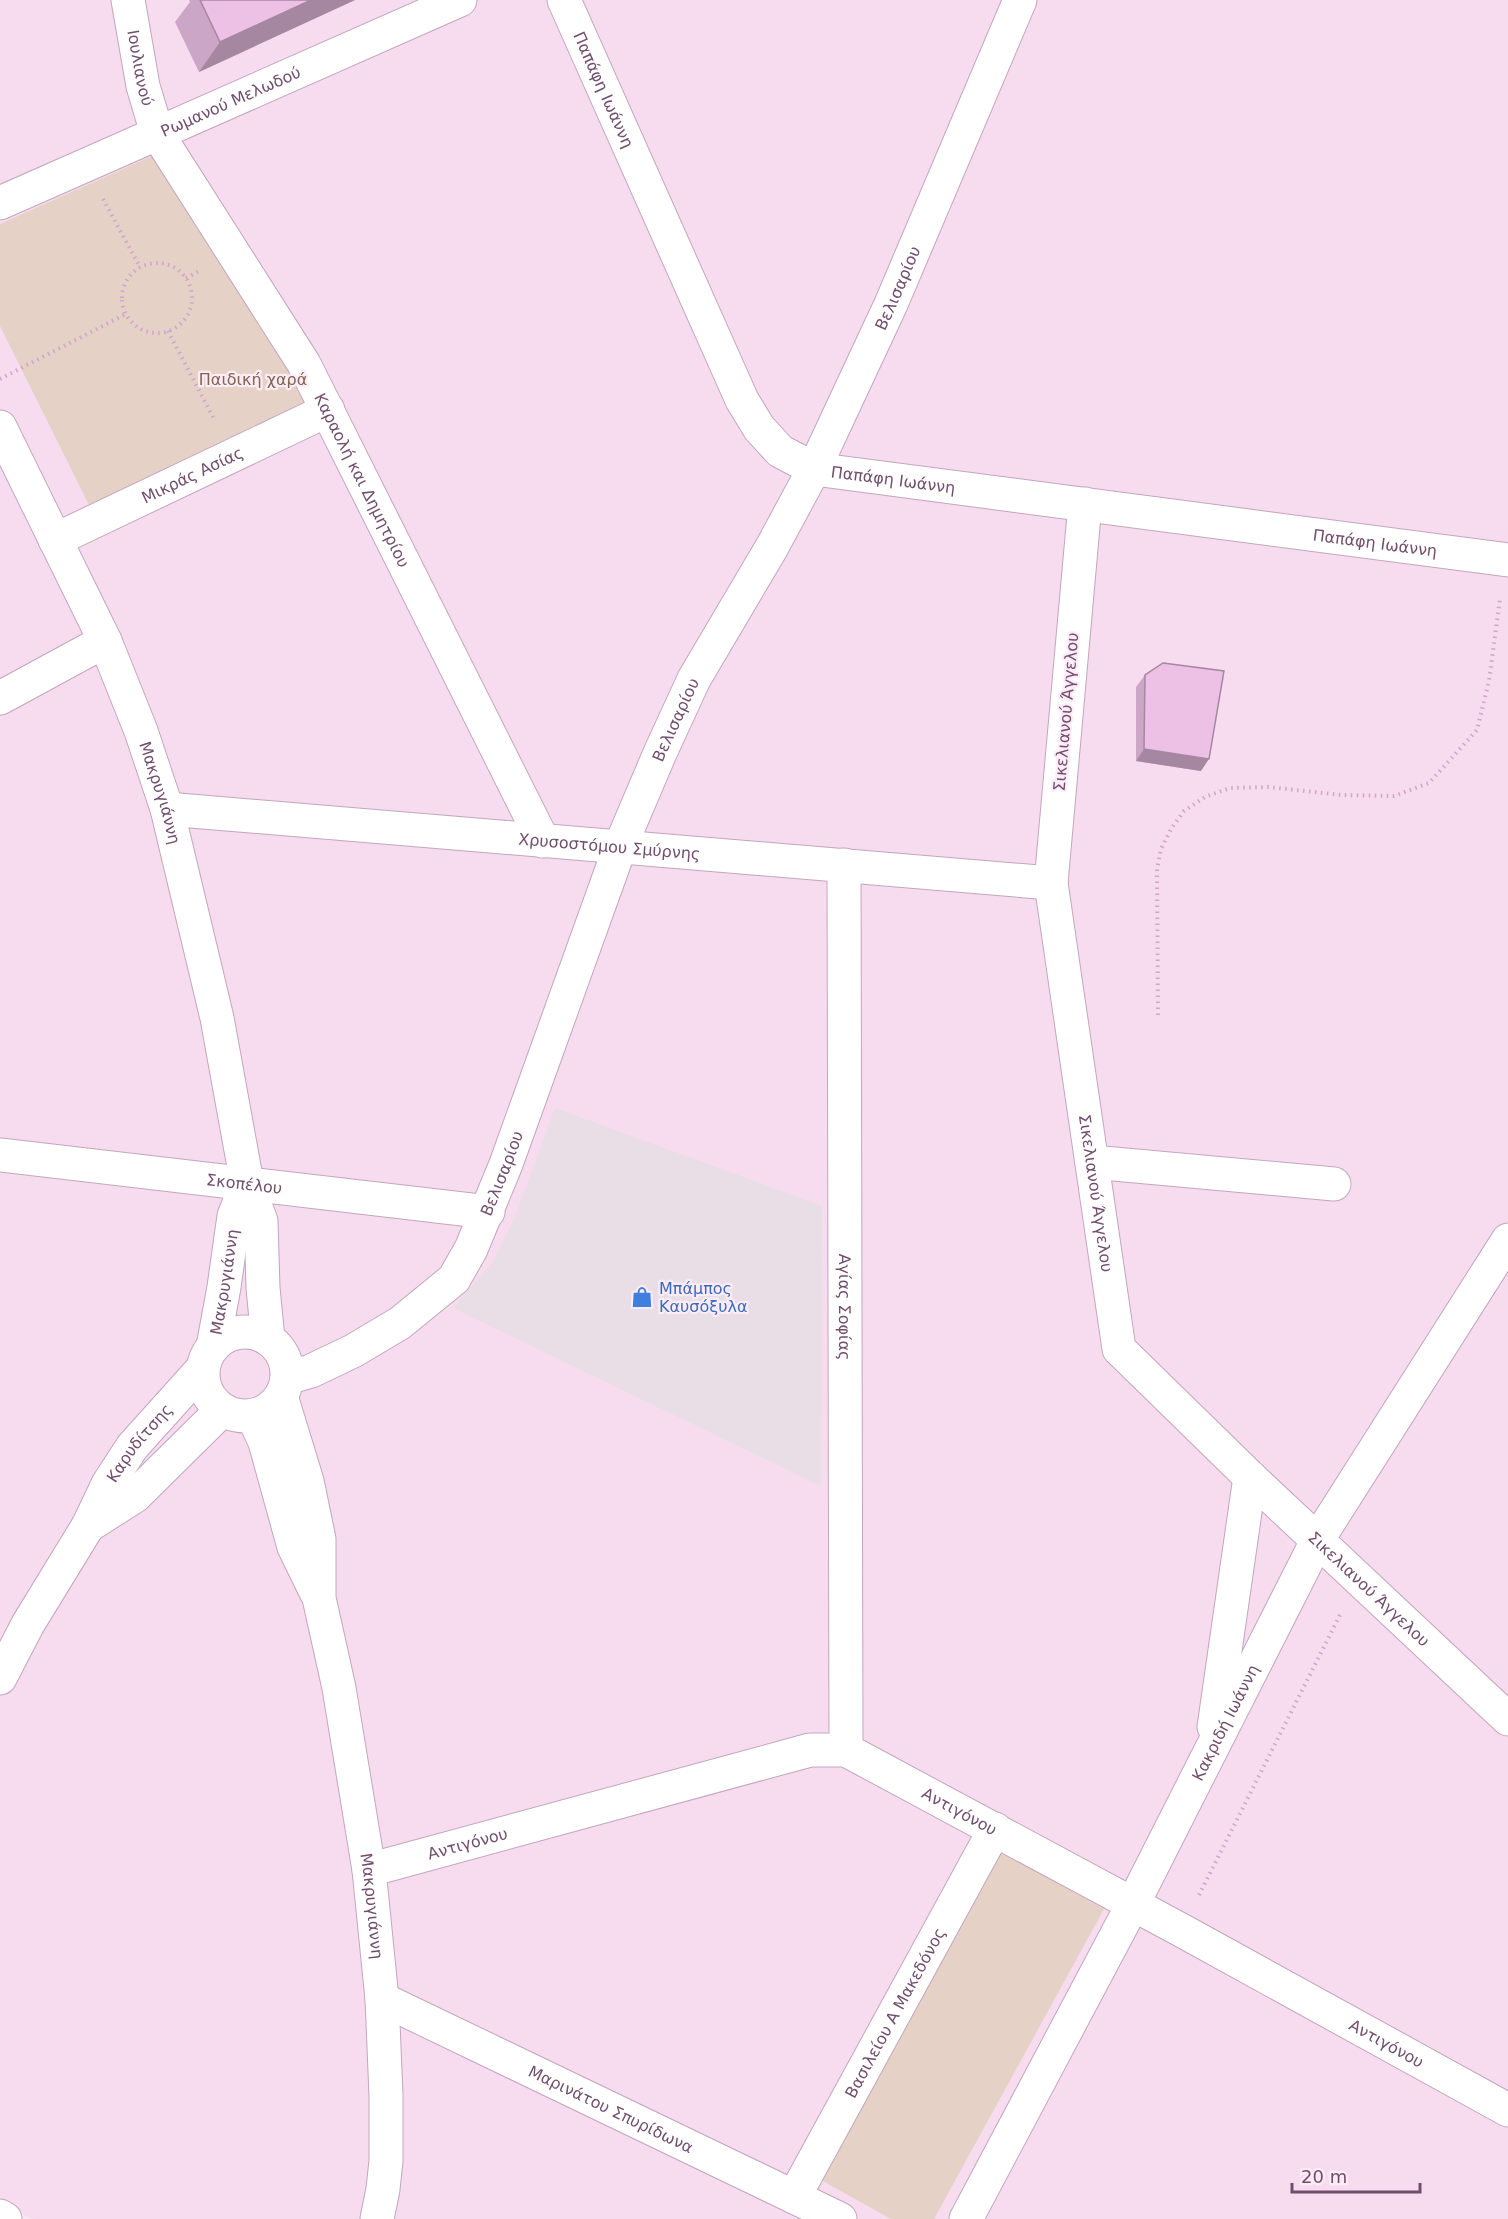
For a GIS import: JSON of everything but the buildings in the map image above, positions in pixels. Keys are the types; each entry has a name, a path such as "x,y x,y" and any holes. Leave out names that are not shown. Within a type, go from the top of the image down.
{"street":[{"name":"Ιουλιανού","path":"128,0 143,86 157,134"},
{"name":"Ρωμανού Μελωδού","path":"0,203 460,0"},
{"name":"Παπάφη Ιωάννη","path":"564,0 742,400 759,428 780,451 814,469 1505,559"},
{"name":"Βελισαρίου","path":"284,1387 353,1351 400,1323 454,1279 471,1249 488,1212 620,847 660,753 694,679 814,469 895,293 1020,0"},
{"name":"Καραολή και Δημητρίου","path":"157,134 304,364 543,841"},
{"name":"Μικράς Ασίας","path":"55,540 328,410"},
{"name":"Μακρυγιάννη","path":"0,427 105,641 141,731 167,809 217,1018 247,1183 261,1221 263,1288 268,1339"},
{"name":"Σικελιανού Άγγελου","path":"1085,504 1051,883 1119,1349 1508,1719"},
{"path":"0,698 105,641"},
{"name":"Χρυσοστόμου Σμύρνης","path":"167,809 1051,883"},
{"name":"Αγίας Σοφίας","path":"844,865 846,1749"},
{"name":"Σκοπέλου","path":"0,1155 488,1212"},
{"path":"1092,1161 1334,1184"},
{"name":"Μακρυγιάννη","path":"247,1183 234,1216 224,1287 204,1384 210,1399 238,1413 265,1442 294,1547 319,1598"},
{"name":"Κακριδή Ιωάννη","path":"966,2219 1133,1904 1318,1539 1507,1243"},
{"name":"Μακρυγιάννη","path":"208,1358 224,1338 239,1333 254,1333 268,1339 279,1350 286,1363 284,1387 319,1539 319,1598 339,1688 369,1870 382,1999 386,2095 386,2161 377,2219"},
{"name":"Καρυδίτσης","path":"0,1678 28,1624 88,1526 108,1484 132,1447 208,1358"},
{"path":"238,1413 269,1409 284,1387"},
{"name":"Καρυδίτσης","path":"88,1526 135,1496 238,1413"},
{"path":"1210,1754 1250,1476"},
{"name":"Αντιγόνου","path":"369,1870 810,1750 846,1749 1508,2110"},
{"name":"Βασιλείου Α Μακεδόνος","path":"794,2197 995,1829"},
{"name":"Μαρινάτου Σπυρίδωνα","path":"382,1999 840,2219"},
{"path":"0,2216 5,2219"}],"path":[{"path":"108,207 140,267"},
{"path":"152,263 165,264 177,269 186,278 192,290 192,303 188,316 180,325 155,334 142,330 132,323 121,299 123,286 130,275 140,267 152,263"},
{"path":"0,379 126,314"},
{"path":"168,331 232,455"},
{"path":"1158,1015 1157,869 1161,849 1171,829 1184,811 1205,797 1230,788 1268,787 1342,795 1394,796 1429,783 1478,730 1498,624 1505,559"},
{"path":"1181,1930 1358,1578"}],"shaded area":[{"path":"0,0 1508,0 1508,2219 33,2219 0,2204"},
{"name":"Μπάμπος Καυσόξυλα","path":"555,1108 822,1206 821,1486 453,1308 492,1263 515,1217"}],"green space":[{"name":"Παιδική χαρά","path":"152,156 290,366 306,401 89,505 0,326 0,224"},
{"path":"1001,1852 1104,1909 934,2219 891,2219 821,2180"}],"place":[{"name":"Μπάμπος Καυσόξυλα","path":"642,1297"}]}
